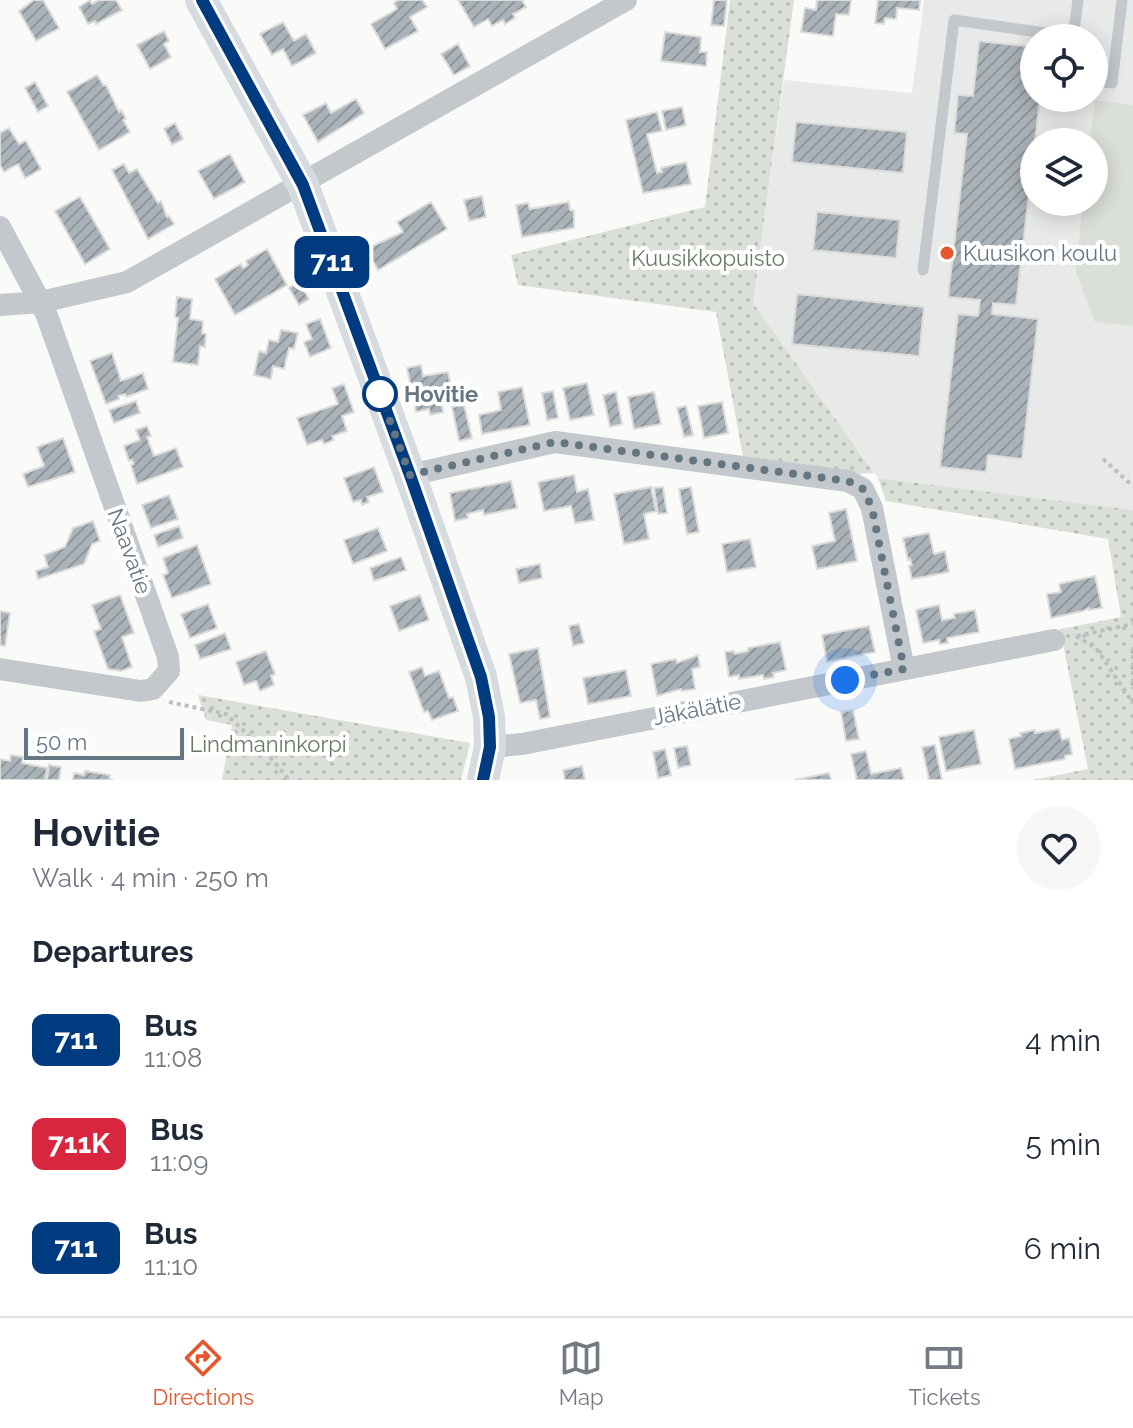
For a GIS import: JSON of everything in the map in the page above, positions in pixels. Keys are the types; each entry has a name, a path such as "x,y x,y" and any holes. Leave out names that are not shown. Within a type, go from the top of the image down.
{"street":[{"path":"201,0 303,185 410,475 481,677 489,717 490,747 483,780"},
{"path":"0,305 41,302 127,282 626,0"},
{"name":"Naavatie","path":"0,227 41,302 168,657 169,671 153,689"},
{"path":"410,475 555,442 848,481 863,489 872,508 904,669"},
{"name":"Jäkälätie","path":"490,747 522,744 1054,640"},
{"path":"0,669 128,690 153,689"}],"lane":[{"path":"1075,24 1078,0"},
{"path":"1108,83 1112,83 1122,0"},
{"path":"923,270 954,20 1020,29"}],"path":[{"path":"1103,459 1133,486"},
{"path":"1054,640 1133,624"},
{"path":"1076,636 1096,648 1133,703"},
{"path":"1133,647 1133,689"},
{"path":"153,689 161,700 226,714 266,752 289,780"}],"shaded area":[{"name":"Kuusikon koulu","path":"924,0 1133,0 1133,510 878,478 753,303 784,80 912,93"}],"green space":[{"name":"Kuusikkopuisto","path":"730,0 794,0 753,303 874,473 855,474 833,468 743,456 716,312 518,285 511,255 705,207"},
{"path":"1108,102 1133,105 1133,326 1095,322 1076,272 1082,216 1108,216 1108,128 1092,128 1094,112 1108,112"},
{"path":"878,478 1133,510 1133,780 1033,780 1088,769 1060,629 1121,617 1108,539 886,501"},
{"name":"Lindmaninkorpi","path":"198,695 470,743 461,780 222,780 232,725 206,720"}],"building":[{"path":"34,0 43,0 59,28 36,41 19,11"},
{"path":"90,0 92,4 99,0 116,0 122,10 96,24 95,21 88,24 79,7"},
{"path":"398,0 422,0 427,7 410,17 418,31 385,49 371,24 397,9 394,3"},
{"path":"458,0 522,0 526,7 513,14 515,18 505,24 503,20 492,26 488,19 474,27"},
{"path":"714,0 727,0 724,26 711,25"},
{"path":"817,0 851,0 849,15 836,14 833,36 801,32 805,8 816,10"},
{"path":"878,0 920,0 919,10 897,8 896,19 885,18 884,24 875,23"},
{"path":"283,22 294,41 306,34 316,53 292,66 283,49 272,55 260,34"},
{"path":"164,31 169,41 164,44 171,57 150,69 137,45"},
{"path":"665,32 701,37 700,52 707,52 706,66 661,61"},
{"path":"979,41 1020,45 1020,112 1038,112 1037,128 1020,128 1020,216 1026,216 1016,305 993,303 992,314 1038,319 1022,459 988,455 986,472 940,467 958,314 978,316 980,300 948,297 967,134 954,133 958,95 973,96"},
{"path":"458,44 470,66 454,75 441,54"},
{"path":"97,75 106,85 119,112 121,110 130,132 99,150 67,92"},
{"path":"35,82 48,106 38,112 25,88"},
{"path":"356,99 364,113 318,142 303,115 326,103 331,113"},
{"path":"682,107 686,125 666,130 662,111"},
{"path":"657,112 662,131 647,134 657,173 662,172 661,168 686,162 691,184 643,193 626,120"},
{"path":"796,122 907,132 903,173 792,162"},
{"path":"175,123 183,139 172,145 164,129"},
{"path":"9,128 19,144 26,141 41,169 25,178 18,164 4,172 0,165 0,133"},
{"path":"230,154 245,182 214,199 198,171"},
{"path":"124,164 129,173 137,169 174,224 148,239 112,170"},
{"path":"482,196 486,217 469,221 464,200"},
{"path":"80,197 110,249 85,264 55,211"},
{"path":"431,202 447,229 378,270 366,249 403,232 397,222"},
{"path":"569,202 570,210 574,211 574,228 522,237 516,205 528,203 530,209"},
{"path":"817,212 900,220 896,258 813,250"},
{"path":"267,249 287,285 235,315 215,279 241,264 243,268 248,265 246,261"},
{"path":"299,282 309,299 299,305 289,288"},
{"path":"797,294 924,307 919,356 792,344"},
{"path":"177,297 192,299 190,319 203,321 205,347 200,346 198,365 173,362"},
{"path":"320,319 331,348 310,357 304,342 312,339 306,324"},
{"path":"281,330 298,333 294,349 289,348 284,369 273,366 271,379 254,375 259,351 266,353 269,340 278,342"},
{"path":"112,353 121,381 143,373 148,389 126,397 125,394 118,396 119,399 106,404 90,361"},
{"path":"421,365 423,376 448,372 453,397 441,400 443,412 430,415 429,409 416,412 407,368"},
{"path":"587,383 594,415 570,420 563,388"},
{"path":"344,384 354,412 342,416 347,431 332,436 334,440 324,444 322,440 307,445 297,418 338,404 332,388"},
{"path":"522,387 530,425 482,434 479,415 501,410 498,392"},
{"path":"553,391 558,418 547,420 542,393"},
{"path":"616,392 622,424 610,427 603,395"},
{"path":"654,392 661,424 634,429 628,397"},
{"path":"136,401 140,413 114,423 109,410"},
{"path":"722,402 728,433 704,438 698,406"},
{"path":"464,405 472,438 459,441 452,407"},
{"path":"686,406 693,435 684,437 677,408"},
{"path":"147,426 151,436 147,437 154,456 176,448 183,467 137,484 131,465 134,464 132,460 129,461 124,446 140,440 136,430"},
{"path":"63,438 75,472 28,487 23,474 44,466 37,447"},
{"path":"374,467 383,492 367,497 369,502 362,505 361,500 353,502 344,478"},
{"path":"574,475 577,492 588,489 594,520 575,523 571,506 544,511 538,482"},
{"path":"511,481 517,508 484,515 483,510 455,521 450,493"},
{"path":"651,487 656,511 644,514 649,539 624,544 614,494"},
{"path":"663,487 667,513 658,514 654,488"},
{"path":"691,487 699,532 687,534 679,489"},
{"path":"169,495 178,519 151,528 142,505"},
{"path":"846,509 857,561 817,569 812,546 835,541 829,513"},
{"path":"93,521 100,541 92,544 84,564 38,579 36,571 48,567 44,555 65,547 73,528"},
{"path":"179,526 183,538 158,547 154,535"},
{"path":"378,528 387,551 353,564 344,540"},
{"path":"929,533 934,554 945,551 949,572 912,579 909,566 912,565 903,538"},
{"path":"750,539 756,567 727,572 722,544"},
{"path":"197,545 211,584 172,598 163,575 168,573 163,558"},
{"path":"401,557 406,570 374,581 370,568"},
{"path":"540,564 542,578 519,583 516,569"},
{"path":"1095,576 1102,608 1089,608 1051,618 1047,594 1061,592 1059,584"},
{"path":"120,595 134,633 122,637 132,667 121,671 108,669 94,631 101,629 92,605"},
{"path":"420,595 429,620 399,631 390,606"},
{"path":"208,604 217,628 190,638 181,614"},
{"path":"939,605 942,620 975,610 979,632 947,638 948,643 940,644 939,640 923,643 916,610"},
{"path":"0,611 10,613 5,646 0,645"},
{"path":"579,624 584,643 573,646 569,626"},
{"path":"869,626 875,652 827,662 822,635"},
{"path":"225,633 231,649 200,659 195,645"},
{"path":"780,642 786,670 764,679 763,675 739,679 739,675 729,677 725,652 734,651 735,654 748,651 748,648"},
{"path":"538,648 550,717 540,719 536,700 520,703 509,654"},
{"path":"266,651 275,674 271,676 274,685 260,691 256,681 244,685 236,662"},
{"path":"698,655 700,667 692,669 695,689 681,689 657,696 651,664 676,659 677,663"},
{"path":"422,667 425,676 439,671 449,698 453,697 458,711 432,720 428,711 424,712 409,672"},
{"path":"626,670 631,696 588,704 583,678"},
{"path":"853,710 859,739 846,741 841,712"},
{"path":"1059,729 1062,740 1069,738 1072,754 1065,756 1065,759 1015,769 1009,739 1035,730 1035,733"},
{"path":"974,730 981,764 946,771 939,737"},
{"path":"935,745 942,780 929,780 922,747"},
{"path":"687,746 691,765 678,768 674,748"},
{"path":"665,749 671,775 658,778 653,752"},
{"path":"866,751 871,774 901,768 904,780 857,780 851,754"},
{"path":"11,755 23,757 22,763 47,768 45,780 0,780 0,759 10,761"},
{"path":"49,765 61,767 59,780 47,780"},
{"path":"582,766 585,780 565,780 563,770"},
{"path":"85,771 110,775 109,779 113,780 73,780 74,773 84,775"},
{"path":"829,773 831,780 794,780"}],"bus line":[{"name":"711","path":"202,0 303,185 410,475 481,677 489,717 490,747 483,780"}],"place":[{"name":"Kuusikon koulu","path":"947,253"},
{"name":"Hovitie","path":"380,394"}],"route":[{"path":"380,394 410,475 555,442 848,481 863,489 872,508 904,669 845,680"}]}
